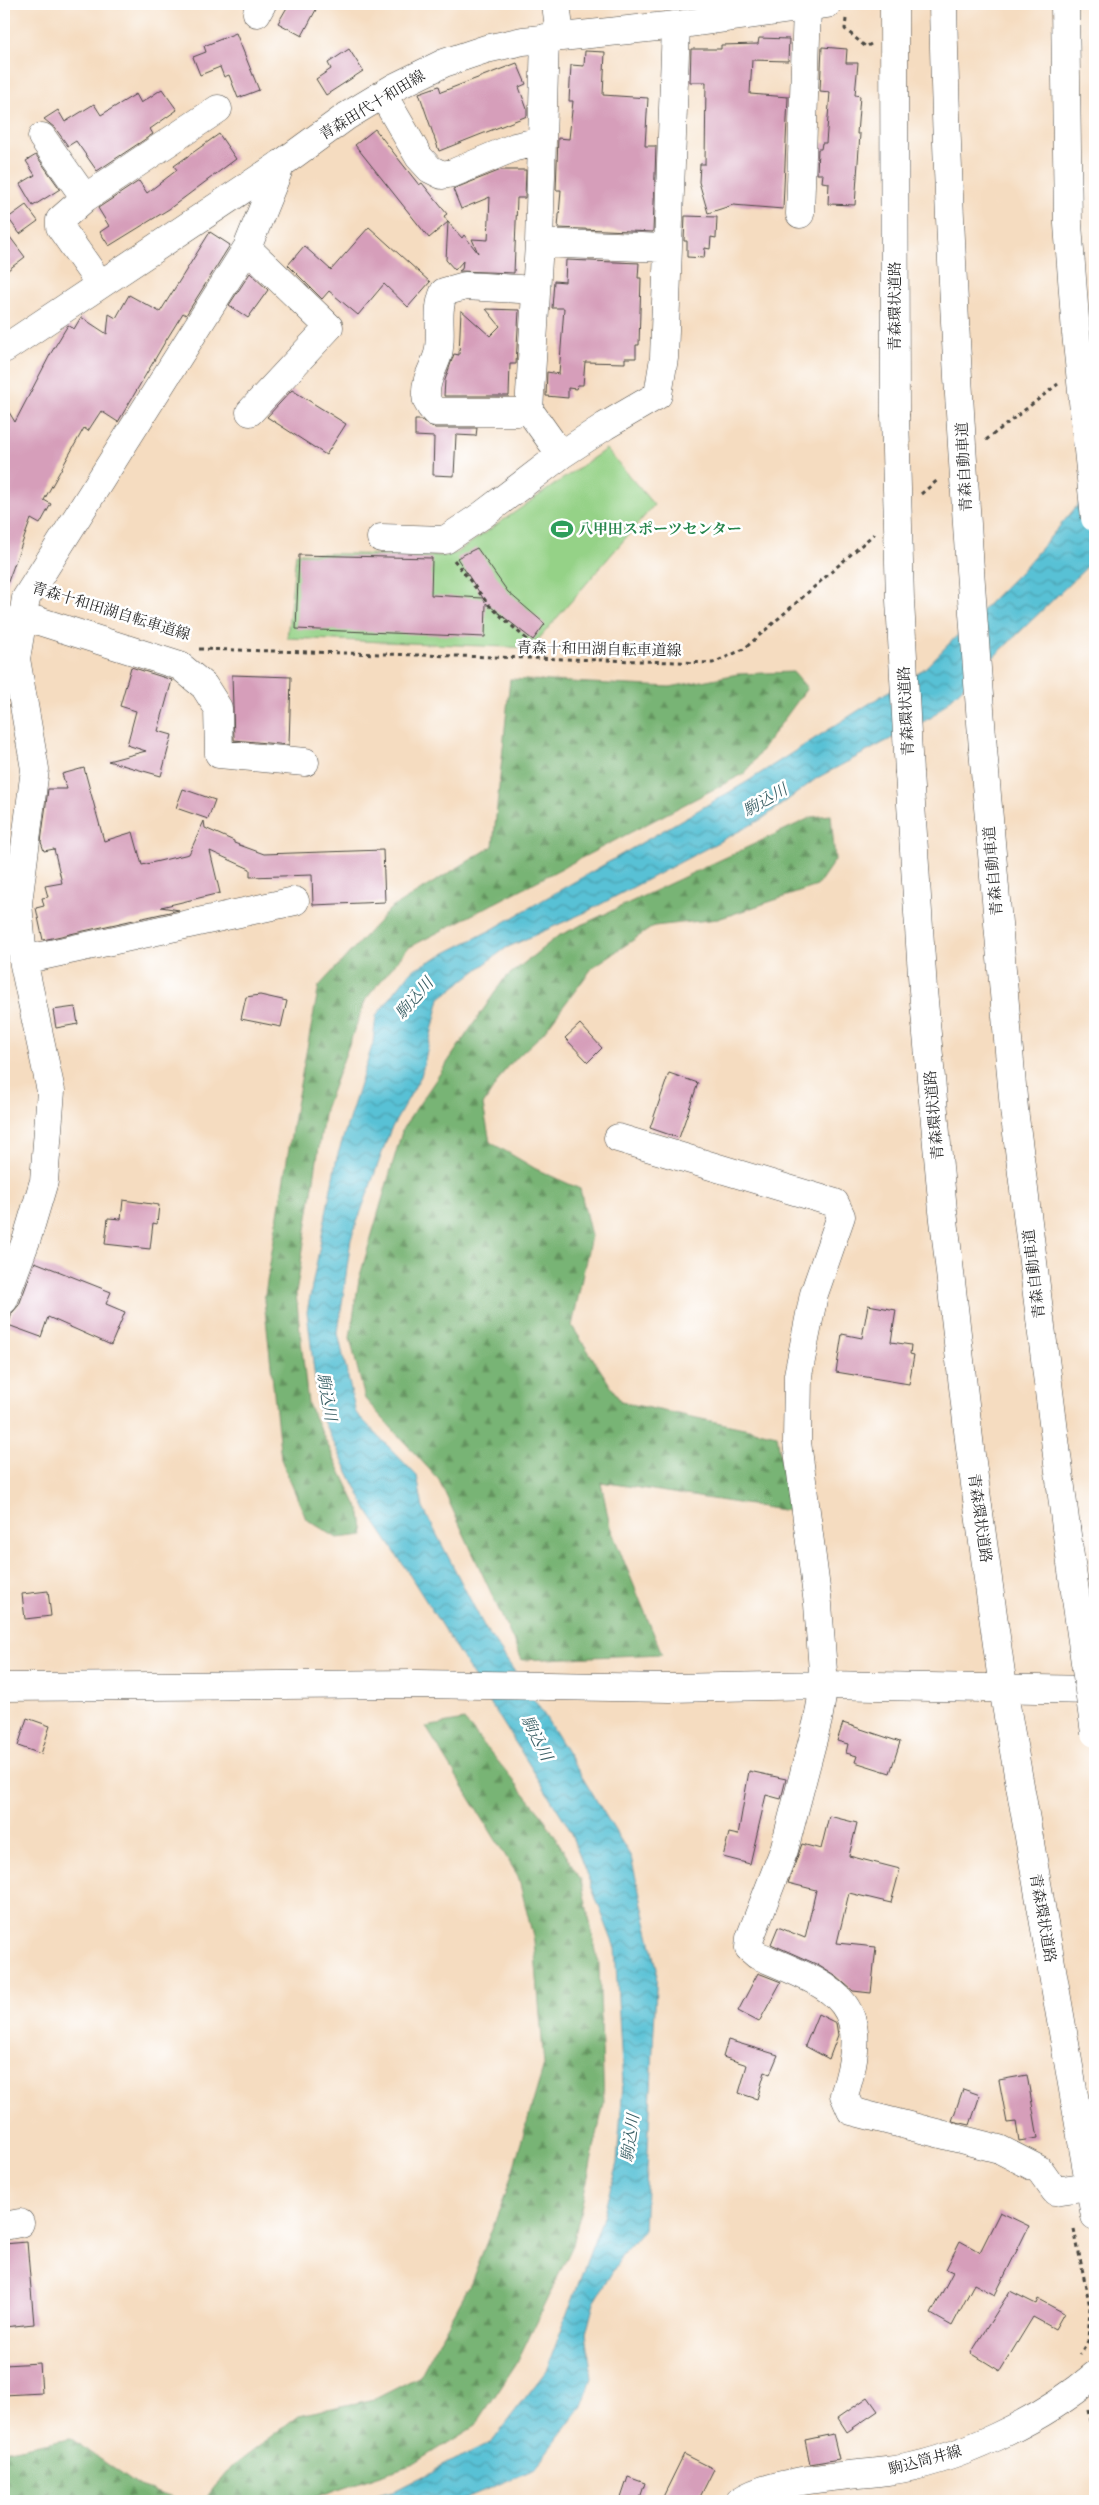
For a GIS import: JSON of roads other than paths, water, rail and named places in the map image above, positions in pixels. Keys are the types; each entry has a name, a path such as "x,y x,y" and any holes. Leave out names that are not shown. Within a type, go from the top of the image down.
{"main road":[{"path":"554,445 529,410 539,243 542,141 556,4"},
{"name":"青森環状道路","path":"894,4 895,414 900,600 923,990 943,1211 970,1448 1003,1688 1089,2186 1084,2221"},
{"name":"青森自動車道","path":"943,4 952,256 972,596 983,749 1014,1109 1066,1528 1095,1733"},
{"path":"1065,4 1068,224 1076,333 1095,518"},
{"path":"800,214 801,7"},
{"name":"青森田代十和田線","path":"4,349 281,164 347,116 444,63 486,49 553,37 676,26 801,7"},
{"path":"381,538 445,540 481,516 554,445 658,395 664,358 666,248 676,26"},
{"path":"383,95 419,156 430,169 442,175 453,173 515,147 542,141"},
{"path":"100,284 60,227 60,220 65,213 84,198 218,109"},
{"path":"42,137 84,198"},
{"path":"4,1300 27,1238 44,1181 51,1091 23,960 18,903 35,769 16,659 26,598 247,248 281,164"},
{"path":"539,243 666,248"},
{"path":"247,248 329,327 250,412"},
{"path":"529,410 517,412 435,412 429,407 426,398 426,386 438,354 438,315 444,292 465,286 536,290"},
{"path":"23,616 180,666 204,686 218,708 219,754 305,762"},
{"path":"23,960 295,901"},
{"path":"618,1138 835,1203 842,1216 814,1294 798,1375 798,1442 818,1604 824,1685 818,1720 784,1850 750,1938 750,1948 758,1955 820,1982 839,1997 852,2016 854,2035 851,2068 844,2095 852,2111 999,2149 1040,2170 1056,2191 1089,2186"},
{"path":"4,1687 417,1684 670,1688 824,1685 1095,1690"},
{"name":"駒込筒井線","path":"740,2501 755,2493 788,2485 889,2471 959,2452 986,2442 1034,2416 1090,2380"}],"water":[{"name":"駒込川","path":"1095,485 1095,559 932,717 817,778 762,819 586,912 506,948 440,998 421,1076 390,1131 351,1239 338,1333 356,1413 417,1476 423,1508 485,1628 543,1713 631,1857 657,1968 644,2230 625,2251 594,2302 586,2333 592,2378 582,2406 535,2469 459,2501 355,2501 396,2490 492,2441 546,2371 602,2220 617,2163 623,2084 615,1948 568,1826 368,1512 319,1413 307,1312 337,1157 373,1043 376,1016 412,970 491,930 745,783 925,668 1022,570"}],"place":[{"name":"八甲田スポーツセンター","path":"562,529"}]}
